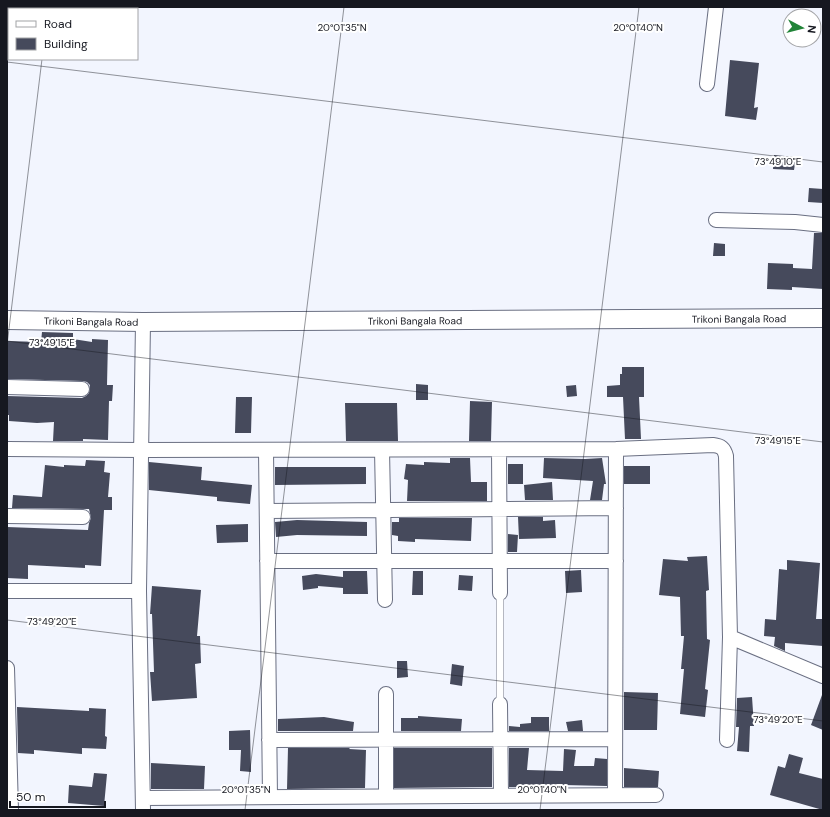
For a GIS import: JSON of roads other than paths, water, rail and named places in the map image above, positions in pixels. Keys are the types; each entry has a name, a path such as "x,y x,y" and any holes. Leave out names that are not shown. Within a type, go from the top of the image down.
{"street":[{"path":"707,84 716,7"},
{"path":"716,220 795,222 823,225"},
{"name":"Trikoni Bangala Road","path":"7,320 143,322 823,318"},
{"path":"143,322 139,591 143,804 270,797 656,795"},
{"path":"7,387 82,389"},
{"path":"7,449 499,450 616,449 713,445 721,447 726,456 730,637 727,740"},
{"path":"615,795 616,449"},
{"path":"266,450 270,797"},
{"path":"382,450 385,600"},
{"path":"499,450 500,593"},
{"path":"266,511 616,508"},
{"path":"7,516 83,517"},
{"path":"267,561 616,561"},
{"path":"7,591 139,591"},
{"path":"730,637 823,676"},
{"path":"7,668 11,810"},
{"path":"386,694 386,796"},
{"path":"500,704 501,796"},
{"path":"269,740 615,738"}],"lane":[{"path":"500,593 500,704"}]}
